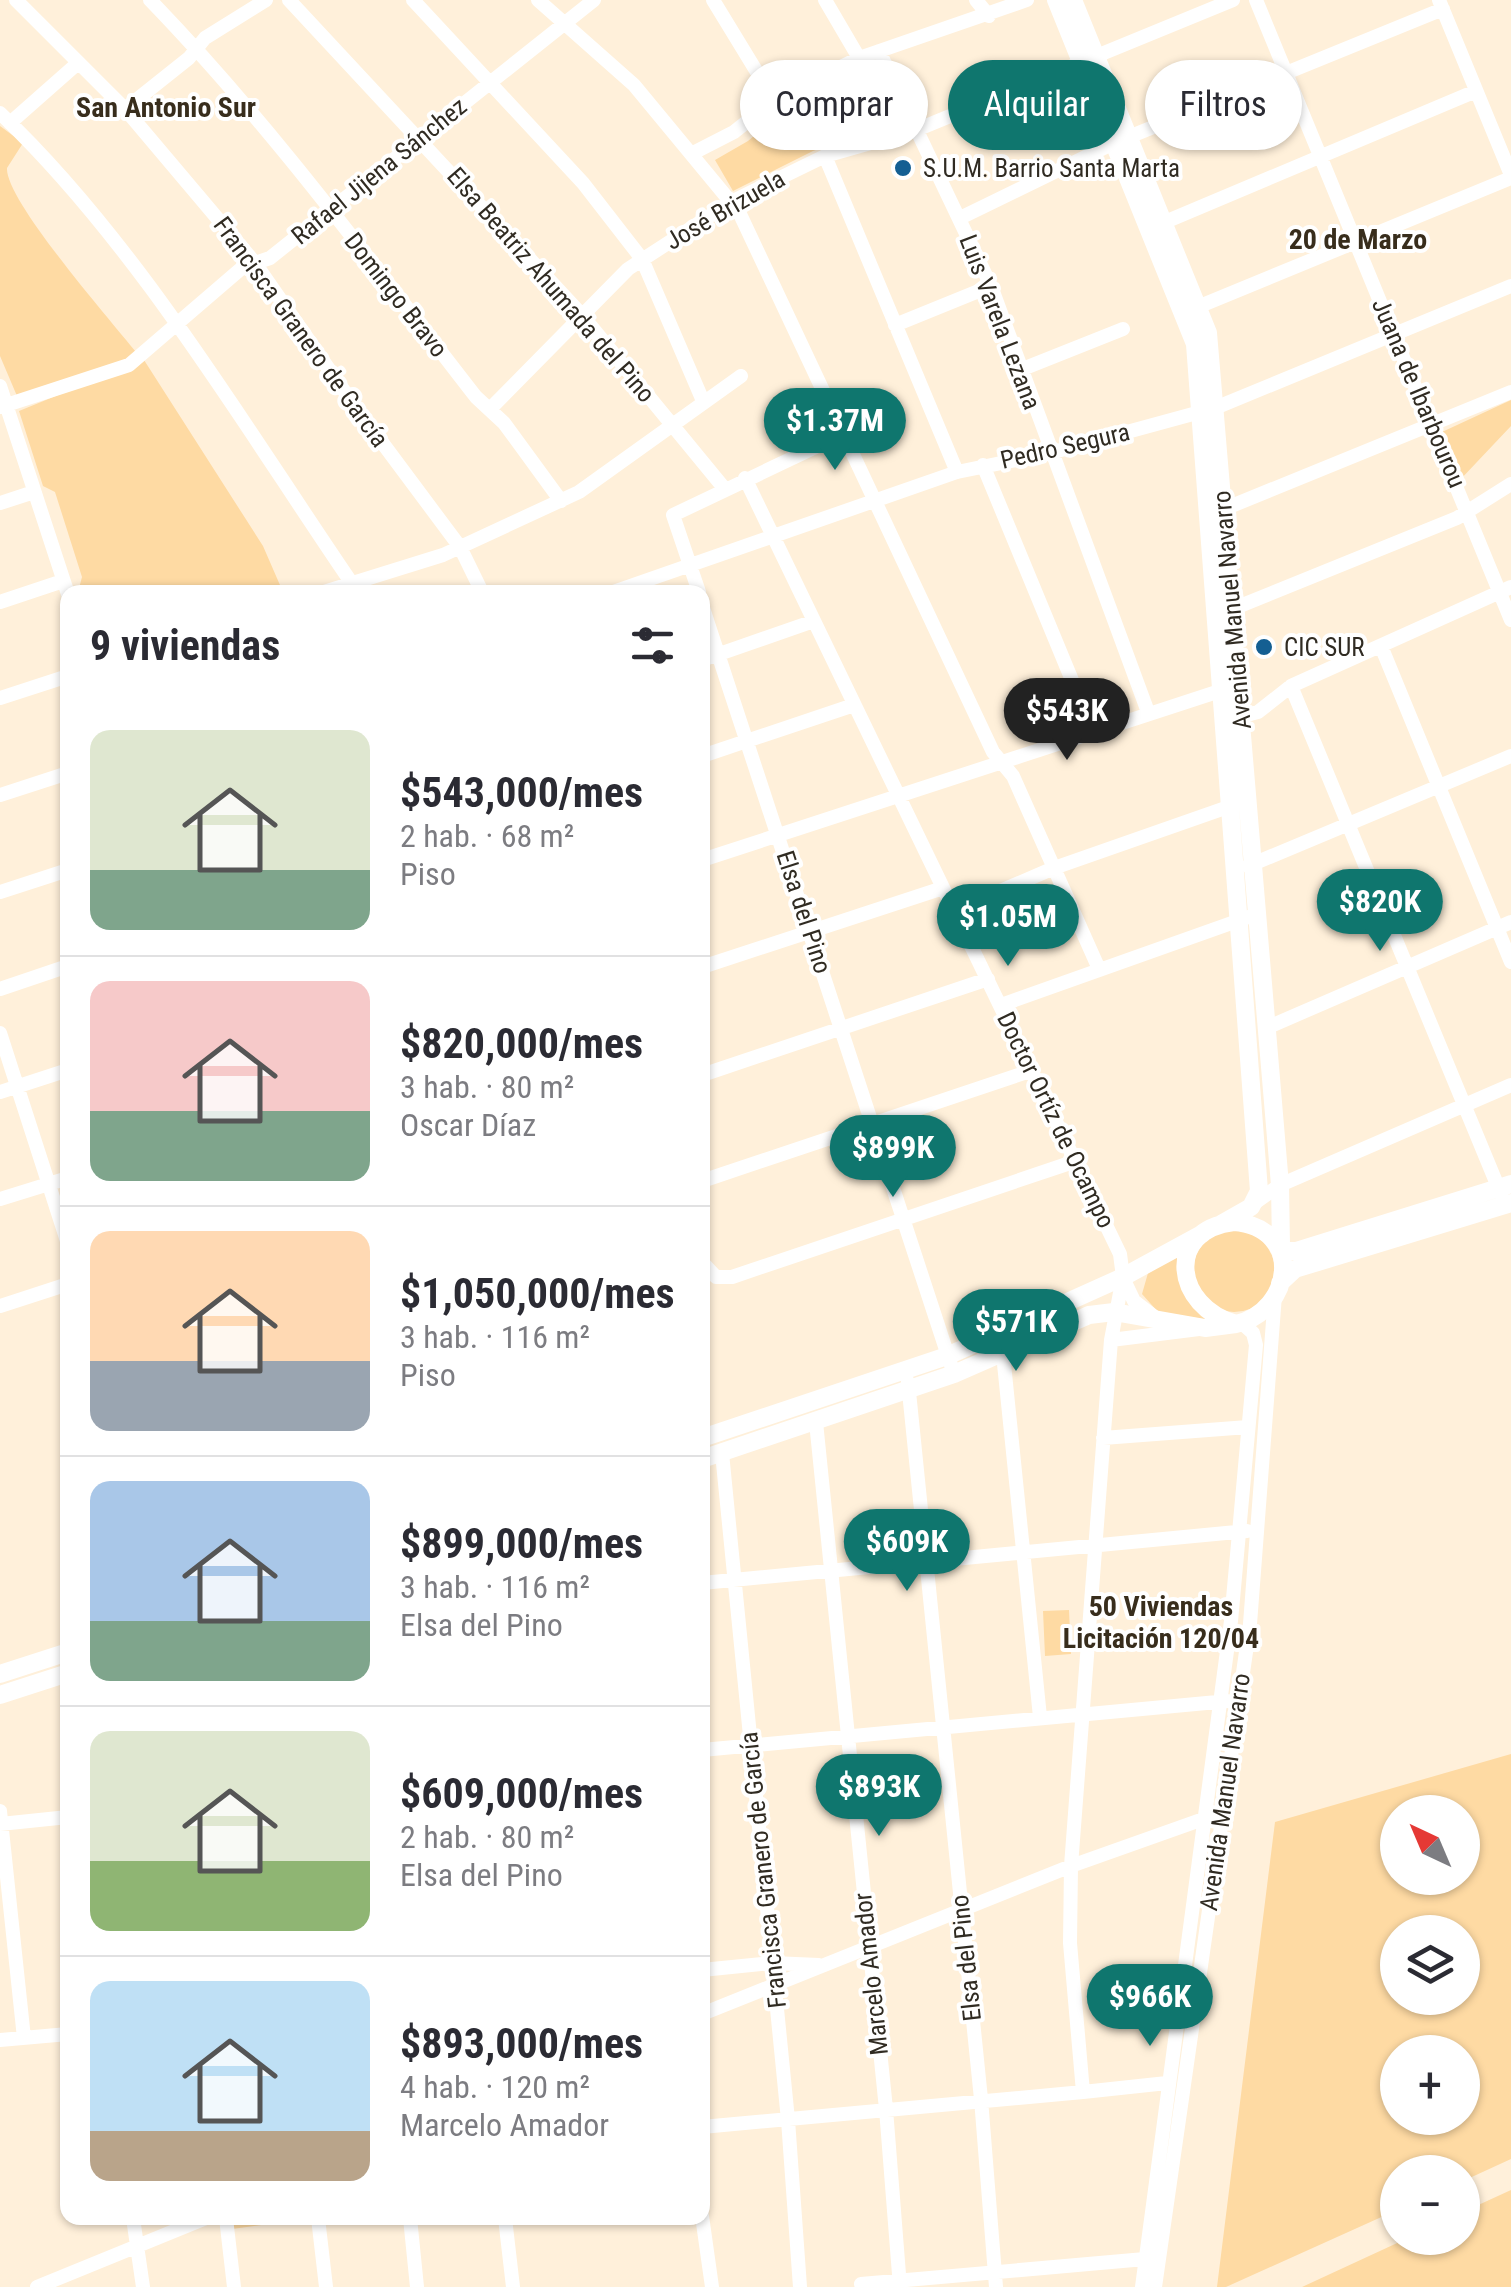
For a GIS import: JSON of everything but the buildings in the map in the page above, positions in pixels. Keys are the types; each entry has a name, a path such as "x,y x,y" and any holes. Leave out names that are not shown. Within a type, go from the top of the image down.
{"main road":[{"name":"Avenida Manuel Navarro","path":"1056,0 1088,60"},
{"name":"Avenida Manuel Navarro","path":"1073,0 1088,60"},
{"name":"Avenida Manuel Navarro","path":"1125,147 1164,222 1208,333 1208,410 1249,917 1259,1191 1256,1202"},
{"name":"Avenida Manuel Navarro","path":"1125,149 1191,328 1224,510 1224,612"},
{"name":"Avenida Manuel Navarro","path":"1233,719 1232,806 1245,866"},
{"name":"Avenida Manuel Navarro","path":"1249,917 1266,1028 1282,1248"},
{"path":"1221,1224 1254,1226 1282,1248 1296,1250 1507,1195"},
{"path":"710,1457 954,1374 1089,1315 1114,1312 1205,1328 1239,1324 1295,1269 1507,1195"},
{"path":"710,1435 947,1356 1123,1277 1256,1202"},
{"path":"1202,1234 1186,1263 1188,1290 1203,1308 1239,1324"},
{"path":"1278,1289 1282,1248"},
{"path":"0,1674 60,1655"},
{"path":"0,1694 60,1675"}],"street":[{"name":"Francisca Granero de García","path":"16,0 126,109 255,262 348,398 460,547 479,585"},
{"name":"Domingo Bravo","path":"150,0 196,48 330,209 561,501"},
{"path":"126,109 196,48 266,0"},
{"name":"Elsa Beatriz Ahumada del Pino","path":"290,0 580,314 724,488"},
{"path":"412,0 582,183 642,259 703,401"},
{"path":"538,0 634,85 731,202 1000,762 1012,776 1099,968"},
{"name":"Rafael Jijena Sánchez","path":"3,406 129,365 243,267 270,258 594,0"},
{"path":"714,0 750,60"},
{"path":"824,0 860,58"},
{"path":"976,0 989,16"},
{"path":"856,60 1027,0"},
{"name":"José Brizuela","path":"1088,60 1234,0"},
{"name":"Juana de Ibarbourou","path":"1256,0 1281,60"},
{"path":"1200,306 1511,177 1441,4 1302,67"},
{"name":"Luis Varela Lezana","path":"879,50 884,60"},
{"path":"78,62 4,119 62,176 175,325 353,585 460,547 561,501 740,376"},
{"path":"1164,222 1476,91"},
{"name":"Juana de Ibarbourou","path":"1302,111 1505,590 1511,620"},
{"path":"693,153 740,127"},
{"name":"José Brizuela","path":"490,409 580,314 642,259 731,202 825,156 846,150"},
{"name":"Luis Varela Lezana","path":"926,150 991,286 1148,712"},
{"path":"960,218 1103,150"},
{"path":"825,156 956,472"},
{"path":"895,325 991,286"},
{"name":"Pedro Segura","path":"635,585 956,472 1050,453 1208,410 1511,286"},
{"path":"1020,370 1124,329"},
{"path":"0,386 3,406 65,585"},
{"path":"1224,510 1511,392"},
{"path":"696,585 674,514 840,434"},
{"path":"984,465 1032,592 1093,731"},
{"name":"Doctor Ortíz de Ocampo","path":"745,478 1033,1070 1120,1254 1123,1277"},
{"path":"1224,612 1468,510 1511,484"},
{"path":"0,503 34,492"},
{"path":"0,602 60,588"},
{"path":"1233,719 1258,712 1291,686 1505,590"},
{"path":"710,657 814,621"},
{"name":"Elsa del Pino","path":"710,628 954,1374"},
{"path":"1382,646 1438,788 1504,925 1511,962"},
{"path":"0,698 60,679"},
{"path":"1291,686 1465,1105 1507,1195"},
{"path":"710,857 1230,688"},
{"path":"710,753 854,705"},
{"path":"1245,866 1511,756"},
{"path":"0,795 60,775"},
{"path":"954,911 1054,868 1232,806"},
{"path":"0,892 60,873"},
{"path":"710,965 943,888"},
{"path":"1001,1005 1249,917"},
{"path":"1266,1028 1504,925"},
{"path":"0,989 60,969"},
{"path":"710,1072 988,979"},
{"path":"0,1033 60,1220"},
{"path":"710,1178 1033,1070"},
{"path":"0,1092 60,1073"},
{"path":"1256,1202 1280,1185 1511,1086"},
{"path":"710,1271 716,1277 732,1277 1076,1161"},
{"path":"0,1200 60,1180"},
{"path":"1083,2092 1070,1943 1071,1866 1110,1340 1123,1277"},
{"path":"1123,1277 1134,1300 1159,1320"},
{"path":"0,1306 60,1287"},
{"name":"Avenida Manuel Navarro","path":"1155,2287 1239,1703 1278,1289"},
{"name":"Avenida Manuel Navarro","path":"1142,2287 1239,1529 1256,1345 1254,1334 1239,1324"},
{"path":"1110,1340 1205,1328"},
{"path":"1003,1354 1040,1716"},
{"name":"Elsa del Pino","path":"906,1371 981,2099 995,2279"},
{"name":"Marcelo Amador","path":"816,1422 886,2110 899,2283"},
{"path":"1103,1438 1248,1427"},
{"name":"Francisca Granero de García","path":"722,1453 788,2120 800,2287"},
{"path":"710,1582 1094,1542 1239,1529 1258,1532"},
{"path":"710,1749 1220,1699 1239,1703"},
{"path":"0,1811 24,2038"},
{"path":"710,2011 1071,1866 1203,1816 1220,1817"},
{"path":"1,1824 60,1817"},
{"path":"710,1969 772,1963 824,1965"},
{"path":"0,2040 60,2035"},
{"path":"710,2126 1167,2083"},
{"path":"135,2225 143,2287"},
{"path":"37,2287 189,2225"},
{"path":"227,2225 234,2287"},
{"path":"319,2225 326,2287"},
{"path":"411,2225 418,2287"},
{"path":"506,2225 513,2287"},
{"path":"703,2225 712,2287"},
{"path":"861,2284 995,2279 1145,2259"}],"shaded area":[{"path":"0,126 23,143 7,168 23,206 136,352 126,361 17,396 0,356"},
{"path":"740,146 740,150 816,150 733,191 715,160"},
{"path":"144,360 263,546 280,585 80,585 82,577 55,492 43,486 19,411"},
{"path":"1511,400 1511,426 1459,481 1442,432"},
{"path":"1234,1230 1250,1233 1263,1242 1272,1255 1272,1287 1263,1300 1250,1309 1234,1312 1218,1309 1205,1300 1196,1287 1193,1271 1196,1255 1205,1242 1218,1233"},
{"path":"1185,1249 1181,1271 1184,1289 1192,1305 1209,1320 1158,1312 1142,1294 1148,1273"},
{"path":"1069,1610 1071,1654 1045,1656 1043,1611"},
{"path":"1511,1754 1511,2159 1480,2173 1480,2155 1380,2155 1380,2218 1226,2287 1217,2287 1275,1822"},
{"path":"1511,2190 1511,2287 1302,2287 1380,2251 1380,2255 1480,2255 1480,2204"}],"place":[{"name":"S.U.M. Barrio Santa Marta","path":"903,168"},
{"name":"CIC SUR","path":"1264,647"}],"district":[{"name":"San Antonio Sur","path":"166,107"},
{"name":"20 de Marzo","path":"1358,239"},
{"name":"50 Viviendas Licitación 120/04","path":"1161,1622"}]}
